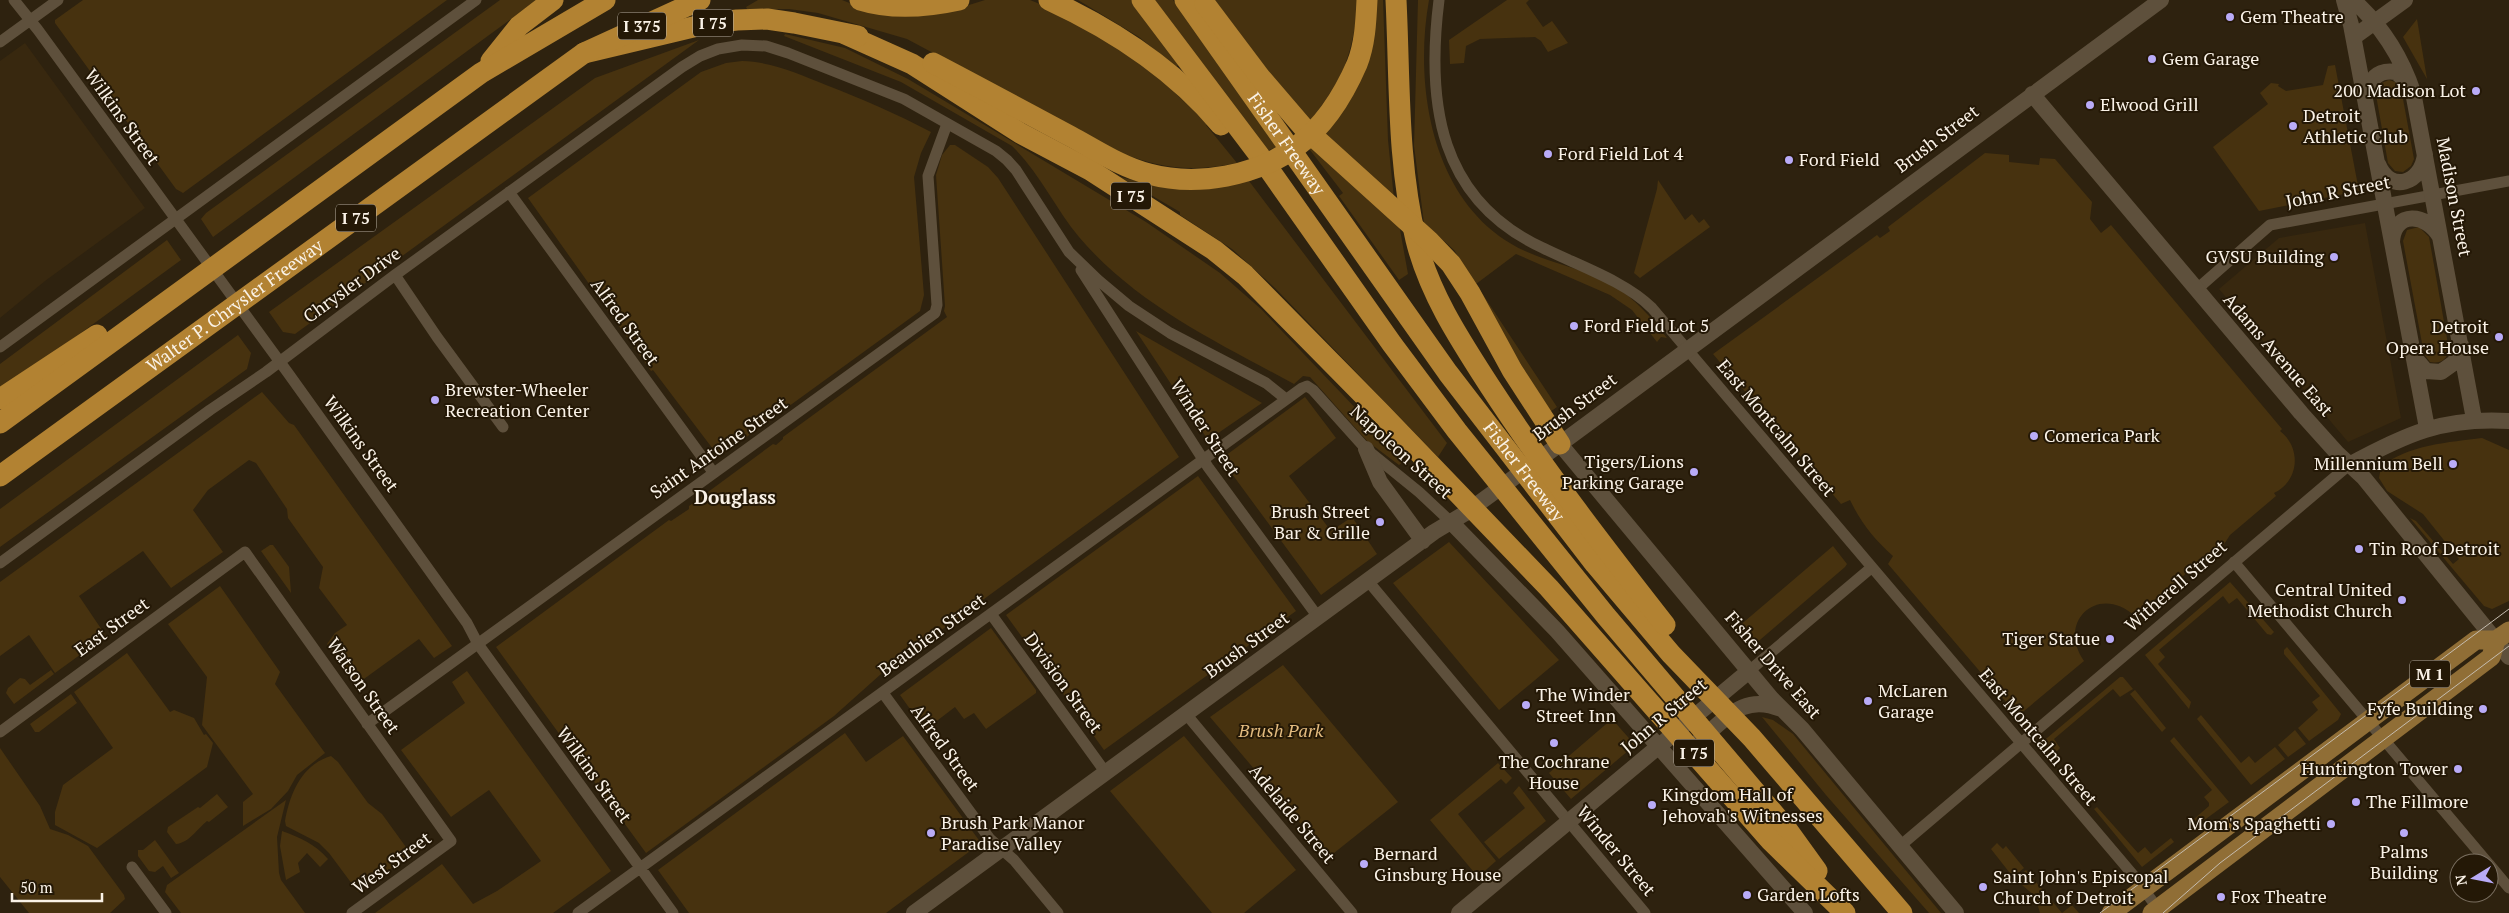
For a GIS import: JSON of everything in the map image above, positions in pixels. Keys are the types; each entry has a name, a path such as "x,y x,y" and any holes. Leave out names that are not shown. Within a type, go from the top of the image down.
{"highway":[{"path":"481,73 520,26 553,0"},
{"name":"I 75","path":"0,423 174,294 481,73 605,0"},
{"name":"Walter P. Chrysler Freeway","path":"0,476 584,54 700,0"},
{"path":"860,0 889,6 911,6 959,0"},
{"path":"1049,0 1117,35 1155,61 1255,156"},
{"name":"Fisher Freeway","path":"1142,0 1255,156 1280,185 1392,344 1457,431 1606,616 1786,828 1846,913"},
{"name":"Fisher Freeway","path":"1185,0 1448,373 1595,564 1672,654 1752,738 1902,913"},
{"path":"1202,0 1260,77 1303,127 1451,264 1470,293 1556,446"},
{"path":"845,34 872,37 908,49 1114,161 1147,174 1167,178 1196,180 1230,175 1252,168 1297,146 1320,124 1340,97 1358,62 1366,27 1367,0"},
{"path":"1396,0 1404,169 1417,242 1431,283 1460,341 1563,493 1752,738"},
{"path":"1400,94 1408,0"},
{"name":"I 75","path":"584,54 710,24 737,20 767,19 794,22 845,34 912,64 1020,133 1090,170 1214,250 1245,275 1549,588 1772,841 1846,913"},
{"path":"0,399 105,329 174,294"},
{"path":"0,491 128,383"}],"main road":[{"name":"M 1","path":"2112,913 2476,640 2502,636"},
{"name":"M 1","path":"2157,912 2491,657 2502,636"}],"street":[{"name":"Wilkins Street","path":"14,0 30,19 280,361 467,623 478,644 673,913"},
{"path":"0,42 58,0"},
{"path":"0,347 476,0"},
{"name":"East Montcalm Street","path":"1439,0 1435,50 1438,106 1455,165 1473,196 1488,212 1514,234 1596,273 1643,299 2143,889 2157,912"},
{"name":"Brush Street","path":"914,913 1318,617 1556,446 2161,0"},
{"path":"2344,0 2354,37 2427,428"},
{"name":"Madison Street","path":"2353,0 2374,22 2400,59 2413,92 2434,195 2474,419"},
{"path":"2354,37 2404,0"},
{"name":"Chrysler Drive","path":"0,563 690,61 709,52 730,46 756,45 788,52 904,99 1007,160 1016,170 1069,252"},
{"path":"2365,98 2368,84 2373,77 2388,71 2404,78 2413,92"},
{"name":"Adams Avenue East","path":"2032,94 2196,290 2331,447 2364,478 2502,636 2509,657"},
{"name":"Saint Antoine Street","path":"367,724 935,313 937,305 928,176 946,124"},
{"path":"2376,159 2387,178 2398,182 2406,182 2419,172 2425,149"},
{"name":"John R Street","path":"2196,290 2270,226 2509,181"},
{"name":"Alfred Street","path":"509,192 713,472"},
{"path":"2392,243 2394,232 2399,225 2416,218 2423,219 2433,225 2441,239"},
{"path":"1069,252 1129,306 1170,333 1266,383 1286,399"},
{"name":"Winder Street","path":"1069,252 1204,459 1318,617"},
{"path":"395,275 437,337 503,427"},
{"path":"2413,353 2416,362 2426,371 2441,372 2455,362 2461,345"},
{"name":"Beaubien Street","path":"578,913 1286,399 1307,386"},
{"name":"Napoleon Street","path":"1307,386 1313,390 1366,449 1419,492 1457,518"},
{"name":"Witherell Street","path":"1900,846 2349,465 2384,446 2427,428 2474,419 2509,421"},
{"name":"Fisher Drive East","path":"1556,446 1956,913"},
{"path":"1366,449 1380,482 1423,541"},
{"path":"1457,518 1544,617 1663,742 1692,782 1805,913"},
{"name":"Watson Street","path":"245,552 451,841"},
{"name":"East Street","path":"0,732 245,552"},
{"path":"2234,562 2479,853"},
{"name":"John R Street","path":"1459,913 1871,568"},
{"name":"Winder Street","path":"1368,581 1645,913"},
{"name":"Division Street","path":"991,614 1106,773"},
{"name":"Alfred Street","path":"883,693 990,839 1014,860 1058,913"},
{"path":"1692,782 1688,763 1694,746 1738,708 1750,704 1767,704 1783,710"},
{"name":"Adelaide Street","path":"1186,714 1352,913"},
{"name":"West Street","path":"352,913 451,841"},
{"path":"132,867 166,913"},
{"path":"2499,877 2509,888"}],"shaded area":[{"path":"25,43 145,208 45,281 0,318 0,61"},
{"path":"2365,223 2401,418 2348,442 2219,289 2279,238"}],"green space":[{"path":"83,0 447,0 183,193 176,189 55,23 55,20"},
{"path":"500,0 537,0 213,237 201,219 206,213"},
{"path":"758,0 842,0 857,6 953,10 985,0 1030,0 1062,13 1142,62 1208,124 1206,125 1237,163 1191,168 1163,165 1134,158 1119,152 907,39 818,13 789,9 747,9 746,7"},
{"path":"1078,0 1131,0 1179,64 1176,67 1139,37"},
{"path":"1153,0 1173,0 1278,146 1267,151"},
{"path":"1215,0 1359,0 1353,36 1345,65 1332,91 1310,121 1292,103"},
{"path":"1375,0 1383,0 1388,140 1394,199 1321,135"},
{"path":"1418,0 1429,0 1425,35 1424,71 1428,107 1436,143 1450,177 1469,207 1494,232 1525,251 1590,274 1619,289 1645,311 1667,338 1661,337 1657,342 1632,310 1610,295 1516,254 1476,284 1557,407 1550,412 1454,250 1424,223 1414,146"},
{"path":"1507,0 1529,0 1526,3 1543,27 1552,21 1568,43 1548,52 1541,41 1535,37 1480,39 1466,46 1464,63 1450,64 1449,40"},
{"path":"2417,19 2427,79 2403,37"},
{"path":"785,34 845,48 908,79 1146,222 1220,273 1261,309 1405,460 1399,465 1367,441 1310,377 1303,376 1294,384 1207,337 1126,283 1079,237 1039,179 1012,146 901,82 784,36"},
{"path":"699,40 295,334 283,332 269,312 595,78"},
{"path":"742,61 775,66 796,73 879,107 931,132 921,153 914,177 924,295 920,311 719,457 653,370 651,371 528,198 701,72 726,63"},
{"name":"Detroit Athletic Club","path":"2335,65 2359,191 2259,211 2213,147 2268,104 2260,93 2271,83 2279,84 2278,86 2286,91 2323,85 2328,66"},
{"path":"2389,80 2395,82 2401,88 2414,159 2411,166 2403,172 2395,171 2388,163 2376,95 2379,84"},
{"path":"1297,133 1399,224 1408,274 1399,280 1339,196 1343,193"},
{"path":"950,145 955,145 988,167 998,178 1179,457 881,674 834,716 646,853 496,647 669,520 671,521 689,509 689,506 773,444 776,445 783,437 947,317 944,311 936,175 942,155"},
{"name":"Comerica Park","path":"1985,153 2009,155 2009,162 2039,165 2040,158 2055,159 2092,202 2090,219 2101,233 2111,225 2282,429 2280,431 2292,446 2295,464 2289,481 2274,493 2276,496 2230,535 2221,549 2207,556 2135,616 2121,607 2108,603 2096,605 2086,611 2078,620 2075,632 2077,646 2084,661 2018,716 1888,564 1893,556 1868,530 1850,500 1841,504 1713,354 1877,235 1880,238 1890,231 1888,227"},
{"path":"1120,177 1155,185 1249,181 1447,443 1438,457 1275,288 1232,249 1180,215 1180,212"},
{"path":"1658,180 1685,220 1692,214 1699,223 1704,219 1710,227 1640,278 1634,273"},
{"path":"2419,227 2429,237 2449,350 2445,359 2437,362 2430,362 2424,354 2403,241 2407,230"},
{"path":"167,240 181,260 0,392 0,364"},
{"path":"1136,331 1262,403 1208,440"},
{"path":"238,335 251,353 247,369 0,547 0,509"},
{"path":"262,392 289,423 294,425 452,646 434,658 419,639 357,684 327,644 335,633 347,625 319,588 323,567 288,518 287,509 256,463 249,460 208,490 193,510 223,552 171,588 143,551 79,596 106,636 55,673 29,635 0,656 0,582"},
{"path":"1305,397 1336,438 1289,476 1331,531 1352,517 1377,554 1321,595 1221,459"},
{"path":"2482,438 2509,450 2509,601 2492,609 2484,606 2410,518 2416,521 2453,564 2459,559 2423,514 2387,491 2379,478 2381,467 2403,454 2429,446"},
{"path":"1198,476 1296,611 1104,750 1006,615"},
{"path":"1449,542 1559,660 1499,710 1393,583"},
{"path":"273,545 289,567 291,593 261,551"},
{"path":"1833,546 1847,564 1845,567 1754,645 1738,627"},
{"path":"2230,582 2274,632 2271,635 2267,634 2237,598 2229,604 2223,596 2159,650 2165,657 2158,664 2191,702 2189,709 2145,655"},
{"path":"220,586 280,672 275,684 325,753 297,775 288,791 271,809 243,826 243,802 253,794 202,725 207,677 168,624"},
{"path":"991,628 1036,690 1036,693 986,729 974,713 964,719 955,707 925,730 900,695"},
{"path":"2287,647 2341,714 2338,720 2309,741 2298,728 2318,710 2312,702 2320,696 2284,654 2284,650"},
{"path":"127,653 170,712 174,710 194,718 204,735 206,734 213,743 207,767 97,848 55,825 55,812 63,785 113,748 74,692"},
{"name":"Brush Park","path":"1283,665 1398,802 1329,857 1210,717"},
{"path":"51,670 54,674 14,704 6,693 8,688 20,678 25,679 30,685"},
{"path":"467,671 611,871 553,913 375,913 442,864 473,904 497,891 541,861 489,790 451,817 401,750 465,703 452,682"},
{"path":"2120,677 2123,677 2133,689 2120,697 2113,689 2054,739 2060,748 2050,758 2041,743"},
{"path":"2135,690 2166,728 2162,732 2130,694"},
{"path":"71,694 77,703 39,732 35,732 30,724"},
{"path":"2201,715 2241,763 2249,756 2255,763 2275,747 2285,759 2251,785 2197,719"},
{"path":"1762,717 1773,720 1793,734 1941,913 1929,913 1826,795"},
{"path":"1612,719 1635,745 1571,799 1549,773"},
{"path":"2295,730 2306,744 2288,757 2278,745"},
{"path":"845,733 866,762 903,736 981,843 886,913 689,913 658,870"},
{"name":"Brush Park","path":"1184,736 1296,870 1244,913 1212,913 1110,791"},
{"path":"2174,737 2229,802 2199,824 2194,819 2209,806 2204,797 2212,790 2170,741"},
{"path":"0,748 40,806 50,829 68,835 88,846 124,895 125,899 110,913 29,913 0,877"},
{"path":"331,756 338,762 368,803 382,814 411,854 358,892 329,853 319,843 286,826 285,821 294,791 305,773 321,760"},
{"path":"1498,763 1512,778 1506,784 1501,779 1458,814 1496,861 1478,877 1430,820"},
{"path":"1519,786 1546,821 1499,859 1484,842 1525,808 1513,793"},
{"path":"217,794 228,807 209,822 207,821 185,841 176,844 167,832 168,827 198,807 200,808"},
{"path":"286,800 277,837 279,873 281,880 305,913 181,913 165,892 167,885"},
{"path":"2097,807 2138,853 2145,847 2151,854 2171,838 2174,842 2142,867 2094,809"},
{"path":"282,831 307,842 328,859 320,867 307,853 298,863 300,872 286,880 280,846"},
{"path":"155,840 179,873 171,878 163,866 155,872 149,871 138,856 138,850 143,850"},
{"path":"1997,843 2003,849 2006,846 2024,868 2013,877 1991,849"},
{"path":"2026,870 2062,913 2040,913 2035,896 2015,879"},
{"path":"2072,905 2079,913 2062,913"}],"tram line":[{"path":"2100,913 2509,609"},
{"path":"2163,913 2220,863 2509,646"}],"place":[{"name":"Gem Theatre","path":"2230,17"},
{"name":"Gem Garage","path":"2152,59"},
{"name":"200 Madison Lot","path":"2476,91"},
{"name":"Elwood Grill","path":"2090,105"},
{"name":"Detroit Athletic Club","path":"2293,126"},
{"name":"Ford Field Lot 4","path":"1548,154"},
{"name":"Ford Field","path":"1789,160"},
{"name":"GVSU Building","path":"2334,257"},
{"name":"Ford Field Lot 5","path":"1574,326"},
{"name":"Detroit Opera House","path":"2499,337"},
{"name":"Brewster-Wheeler Recreation Center","path":"435,400"},
{"name":"Comerica Park","path":"2034,436"},
{"name":"Millennium Bell","path":"2453,464"},
{"name":"Tigers/Lions Parking Garage","path":"1694,472"},
{"name":"Brush Street Bar & Grille","path":"1380,522"},
{"name":"Tin Roof Detroit","path":"2359,549"},
{"name":"Central United Methodist Church","path":"2402,600"},
{"name":"Tiger Statue","path":"2110,639"},
{"name":"McLaren Garage","path":"1868,701"},
{"name":"The Winder Street Inn","path":"1526,705"},
{"name":"Fyfe Building","path":"2483,709"},
{"name":"The Cochrane House","path":"1554,743"},
{"name":"Huntington Tower","path":"2458,769"},
{"name":"The Fillmore","path":"2356,802"},
{"name":"Kingdom Hall of Jehovah's Witnesses","path":"1652,805"},
{"name":"Mom's Spaghetti","path":"2331,824"},
{"name":"Brush Park Manor Paradise Valley","path":"931,833"},
{"name":"Palms Building","path":"2404,833"},
{"name":"Bernard Ginsburg House","path":"1364,864"},
{"name":"Saint John's Episcopal Church of Detroit","path":"1983,887"},
{"name":"Garden Lofts","path":"1747,895"},
{"name":"Fox Theatre","path":"2221,897"}],"district":[{"name":"Douglass","path":"735,497"}]}
